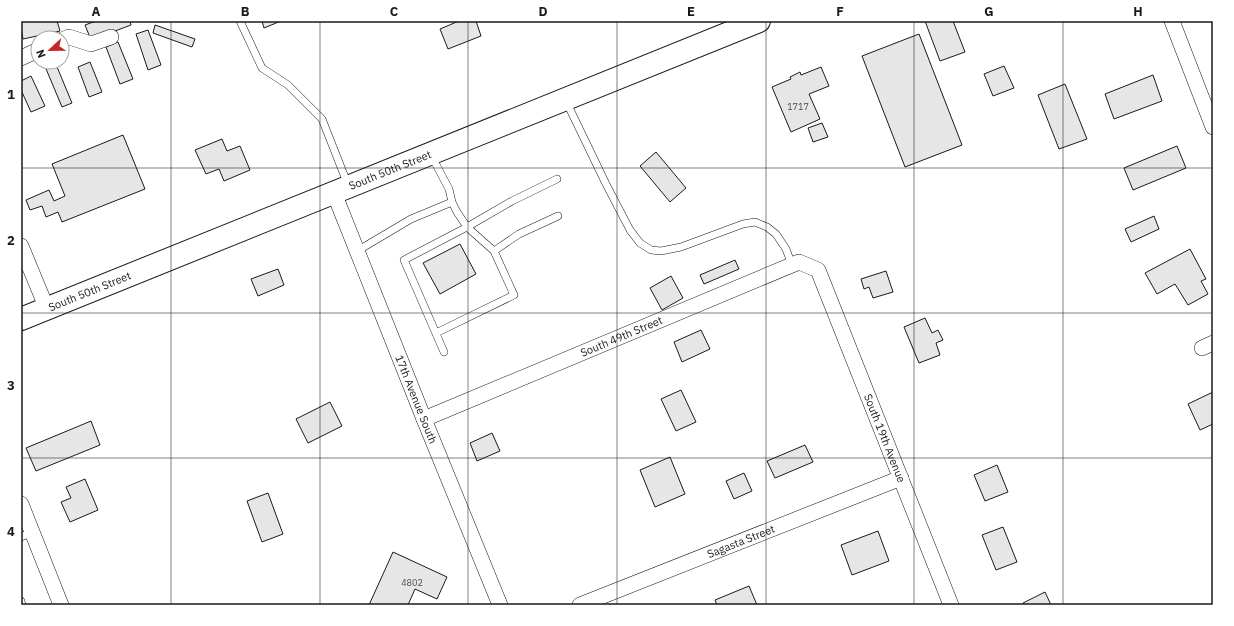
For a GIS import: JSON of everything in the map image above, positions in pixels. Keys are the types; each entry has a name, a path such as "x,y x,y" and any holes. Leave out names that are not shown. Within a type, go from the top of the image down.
{"main road":[{"name":"South 50th Street","path":"21,320 759,21"}],"street":[{"path":"1172,21 1208,102 1213,127"},
{"path":"70,36 91,44 111,37"},
{"name":"17th Avenue South","path":"341,190 357,251 500,605"},
{"path":"21,246 47,309"},
{"name":"South 49th Street","path":"424,419 799,262 818,270"},
{"name":"South 19th Avenue","path":"818,270 951,605"},
{"name":"Sagasta Street","path":"580,605 901,478"},
{"path":"21,504 27,534 61,605"}],"lane":[{"path":"240,21 262,68 288,85 322,119 341,190"},
{"path":"566,99 585,143 606,184 630,230 640,243 651,250 661,251 681,247 742,224 755,222 767,227 776,234 786,249 792,265"},
{"path":"431,154 449,190 452,202 457,212 467,227 494,251 514,295 436,333"},
{"path":"444,352 404,260 467,227 512,200 557,179"},
{"path":"357,251 411,219 452,202"},
{"path":"494,251 519,234 558,216"},
{"path":"21,601 22,605"}],"building":[{"path":"21,21 57,21 60,30 30,30 30,37 23,39"},
{"path":"96,21 130,21 131,25 91,40 85,25"},
{"path":"262,21 281,21 264,28"},
{"path":"459,21 476,21 481,36 448,49 440,29"},
{"path":"925,21 953,21 965,52 940,61"},
{"path":"155,25 195,39 192,47 153,33"},
{"path":"148,30 161,65 148,70 136,34"},
{"path":"919,34 962,145 905,167 862,56"},
{"path":"118,42 133,79 120,84 106,47"},
{"path":"90,62 102,92 89,97 78,67"},
{"path":"1004,66 1014,88 993,96 984,74"},
{"path":"821,67 829,86 809,94 820,119 791,132 772,87 791,79 790,77 800,72 801,75"},
{"path":"47,70 58,70 72,103 62,107"},
{"path":"1153,75 1162,101 1114,119 1105,94"},
{"path":"31,76 45,106 31,112 21,90 21,81"},
{"path":"1065,84 1087,139 1059,149 1038,95"},
{"path":"822,123 828,137 813,142 808,128"},
{"path":"123,135 145,189 62,222 58,212 46,217 42,206 30,210 26,200 49,190 54,201 65,196 52,164"},
{"path":"222,139 227,151 240,146 250,170 224,181 219,169 206,174 195,150"},
{"path":"1177,146 1186,168 1133,190 1124,168"},
{"path":"656,152 686,188 670,202 640,166"},
{"path":"1154,216 1159,229 1131,242 1125,229"},
{"path":"460,244 476,274 440,294 423,263"},
{"path":"1190,249 1206,279 1201,281 1208,294 1188,305 1175,284 1157,294 1145,273"},
{"path":"735,260 739,269 704,284 700,275"},
{"path":"278,269 284,285 258,296 251,279"},
{"path":"886,271 893,292 873,298 869,287 864,289 861,279"},
{"path":"671,276 683,298 662,310 650,288"},
{"path":"925,318 932,333 938,330 943,340 936,343 940,355 919,363 904,327"},
{"path":"701,330 710,349 682,362 674,342"},
{"path":"681,390 696,422 676,431 661,399"},
{"path":"1213,392 1213,424 1200,430 1188,404"},
{"path":"330,402 342,426 308,443 296,419"},
{"path":"91,421 100,445 36,471 26,448"},
{"path":"492,433 500,451 477,461 470,443"},
{"path":"805,445 813,462 775,478 767,461"},
{"path":"670,457 685,494 655,507 640,470"},
{"path":"997,465 1008,492 985,501 974,475"},
{"path":"744,473 752,491 734,499 726,481"},
{"path":"85,479 98,510 70,522 61,502 71,498 66,487"},
{"path":"268,493 283,534 262,542 247,501"},
{"path":"1003,527 1017,562 996,570 982,535"},
{"path":"878,531 889,561 852,575 841,545"},
{"path":"393,552 447,577 437,599 415,589 408,605 369,605"},
{"path":"749,586 757,605 717,605 715,600"},
{"path":"1045,592 1051,605 1024,605 1023,603"}]}
